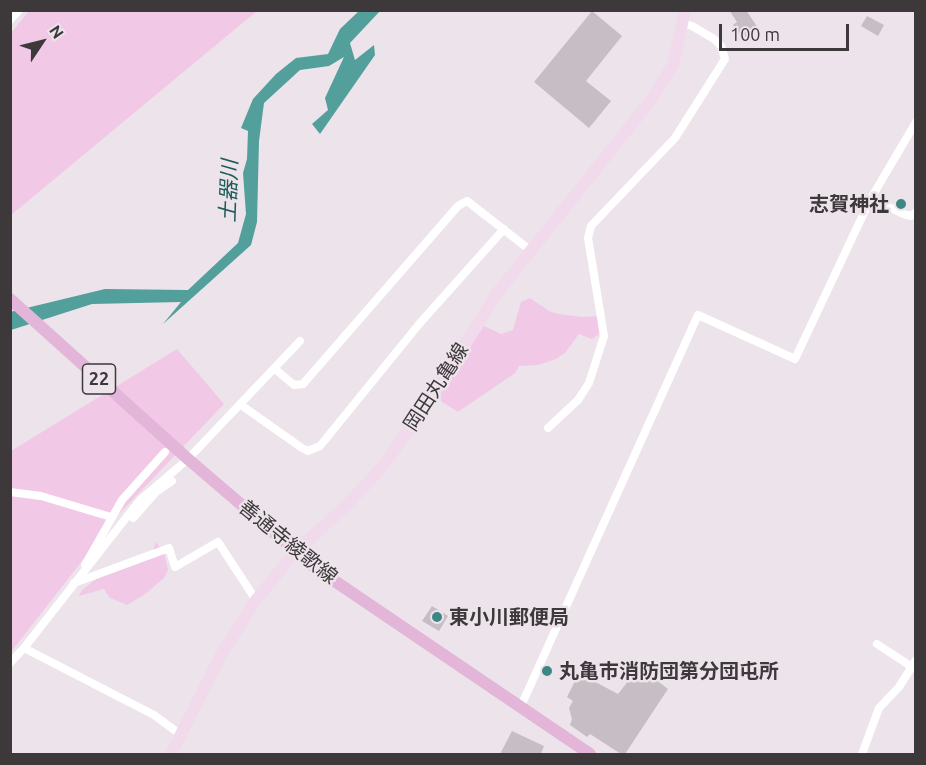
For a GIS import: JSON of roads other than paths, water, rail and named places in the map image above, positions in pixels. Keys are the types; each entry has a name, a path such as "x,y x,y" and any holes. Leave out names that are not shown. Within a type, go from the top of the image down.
{"main road":[{"name":"岡田丸亀線","path":"171,754 221,656 256,600 296,551 345,507 383,466 435,392 497,293 651,100 673,65 685,10"},
{"name":"善通寺綾歌線","path":"10,299 188,459 314,567 590,754"}],"street":[{"path":"10,20 19,10"},
{"path":"548,428 578,400 589,383 604,336 588,238 591,226 675,138 725,60 721,46 714,39 682,23"},
{"path":"521,706 547,653 579,576 698,315 795,359 871,198 915,122"},
{"path":"871,198 903,214 911,216 915,212"},
{"path":"275,369 294,385 303,384 458,206 470,201 530,250"},
{"path":"241,405 302,448 308,451 320,446 420,323 504,229"},
{"path":"10,663 140,500 188,459 300,341"},
{"path":"82,573 111,517 165,452"},
{"path":"82,573 93,567 156,492 172,481"},
{"path":"10,492 40,496 111,517"},
{"path":"74,583 169,548 176,567 218,542 256,600"},
{"path":"862,754 879,708 899,687 914,663 877,644"},
{"path":"24,648 154,715 181,735"}],"water":[{"path":"359,11 380,11 350,43 355,60 374,45 375,55 320,134 312,124 328,110 325,98 344,57 329,66 300,70 264,103 259,141 257,222 251,245 163,324 181,302 92,304 11,330 10,312 105,289 188,290 238,243 246,214 243,173 247,159 248,131 241,128 253,99 276,74 296,58 328,54 340,29"}],"place":[{"name":"志賀神社","path":"901,204"},
{"name":"東小川郵便局","path":"437,617"},
{"name":"丸亀市消防団第分団屯所","path":"547,671"}],"water label":[{"name":"土器川","path":"229,191"}]}
